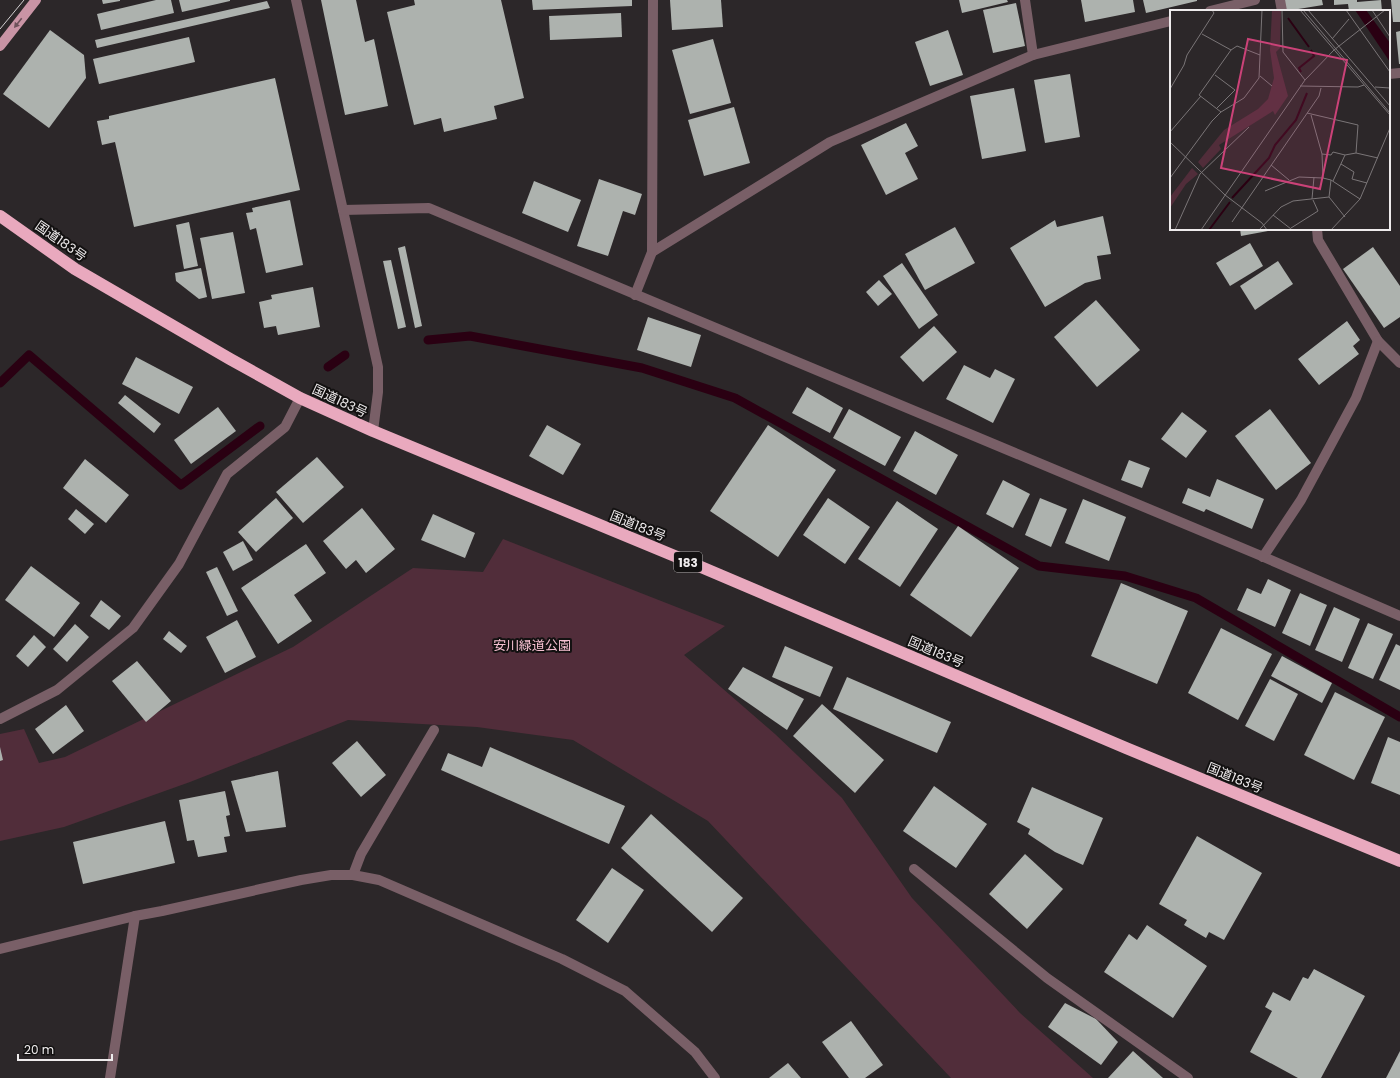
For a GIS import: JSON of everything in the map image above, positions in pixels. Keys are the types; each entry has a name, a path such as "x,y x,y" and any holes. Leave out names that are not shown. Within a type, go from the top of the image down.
{"highway":[{"name":"国道183号","path":"0,216 75,269 230,359 300,398 373,432 694,564 1126,748 1400,861"}],"main road":[{"path":"0,46 36,0"}],"street":[{"path":"296,0 378,367 378,392 373,432"},
{"path":"635,295 652,252 653,0"},
{"path":"1025,0 1033,55"},
{"path":"1214,10 1255,0"},
{"path":"1280,0 1282,10"},
{"path":"652,252 830,142 1033,55 1170,21"},
{"path":"1390,74 1400,73"},
{"path":"343,210 429,208 1263,557 1400,616"},
{"path":"1317,230 1318,240 1378,341 1400,363"},
{"path":"1263,557 1301,500 1356,398 1378,341"},
{"path":"0,719 57,690 134,628 179,564 227,474 285,427 300,398"},
{"path":"353,875 361,854 434,730"},
{"path":"914,869 1047,978 1188,1078"},
{"path":"0,948 135,916 301,880 331,875 353,875 379,880 562,960 625,991 695,1052 715,1078"},
{"path":"110,1078 135,916"}],"green space":[{"name":"安川緑道公園","path":"503,539 725,626 684,655 775,734 842,798 912,898 1020,1013 1093,1078 951,1078 708,821 573,740 477,727 348,720 190,782 64,827 0,841 0,734 24,729 39,763 65,757 293,647 413,568 483,572"}],"building":[{"path":"102,0 120,0 120,1 103,4"},
{"path":"156,0 171,0 174,13 101,30 97,14"},
{"path":"179,0 230,0 230,1 182,12"},
{"path":"321,0 356,0 365,42 374,39 388,106 345,115"},
{"path":"414,0 501,0 524,98 494,106 497,119 444,132 441,118 414,125 387,12 415,5"},
{"path":"532,0 632,0 632,6 533,10"},
{"path":"670,0 721,0 723,27 672,30"},
{"path":"959,0 1007,0 1008,2 962,13"},
{"path":"1081,0 1133,0 1135,12 1085,22"},
{"path":"1143,0 1197,0 1197,1 1146,13"},
{"path":"1284,0 1322,0 1323,5 1286,10"},
{"path":"1334,0 1357,0 1357,2 1381,0 1382,10 1349,10 1348,4 1334,5"},
{"path":"1391,0 1400,0 1400,22 1393,22"},
{"path":"267,1 270,8 97,48 95,40"},
{"path":"1016,3 1025,46 993,53 983,10"},
{"path":"621,13 622,37 550,40 549,16"},
{"path":"50,30 84,55 86,78 49,128 3,94"},
{"path":"948,30 963,75 930,86 915,42"},
{"path":"1400,31 1400,64 1399,64 1396,32"},
{"path":"189,37 195,62 99,84 93,59"},
{"path":"713,39 731,103 690,114 672,50"},
{"path":"1070,74 1080,137 1045,143 1034,80"},
{"path":"275,78 300,190 134,227 115,142 102,145 97,121 109,119 109,116"},
{"path":"1014,88 1026,151 982,159 970,96"},
{"path":"734,107 750,163 704,176 688,120"},
{"path":"906,123 918,146 905,153 918,179 886,195 861,145"},
{"path":"599,179 642,194 635,215 623,211 608,256 577,246"},
{"path":"534,181 581,200 568,232 522,213"},
{"path":"290,200 303,265 266,273 256,228 250,230 246,213 253,212 252,208"},
{"path":"1103,216 1111,254 1097,256 1101,279 1085,283 1045,307 1010,248 1055,220 1057,227"},
{"path":"189,222 198,266 184,269 176,225"},
{"path":"955,227 975,263 925,290 905,254"},
{"path":"1240,230 1273,230 1241,236"},
{"path":"233,232 245,293 212,299 200,238"},
{"path":"1250,243 1263,266 1230,286 1216,263"},
{"path":"405,246 422,326 415,328 398,248"},
{"path":"1373,247 1400,286 1400,317 1384,328 1343,269"},
{"path":"391,260 406,327 398,329 383,261"},
{"path":"1278,261 1293,284 1255,310 1240,286"},
{"path":"902,263 938,315 919,329 883,276"},
{"path":"201,268 207,297 199,299 176,281 175,273"},
{"path":"879,280 892,294 878,306 866,292"},
{"path":"313,287 320,327 278,335 276,326 264,328 259,302 272,299 271,295"},
{"path":"1096,300 1140,350 1097,387 1054,337"},
{"path":"648,317 701,335 691,367 637,350"},
{"path":"1347,321 1360,340 1353,346 1359,354 1319,385 1298,359"},
{"path":"934,326 957,352 923,382 900,357"},
{"path":"136,357 193,387 179,414 122,384"},
{"path":"964,365 990,378 995,369 1015,379 993,423 946,399"},
{"path":"807,387 843,408 830,433 792,413"},
{"path":"125,395 161,424 154,433 118,403"},
{"path":"218,407 236,431 191,464 174,440"},
{"path":"849,409 901,437 885,466 833,438"},
{"path":"1270,409 1311,463 1276,490 1235,436"},
{"path":"1182,412 1207,431 1186,458 1161,439"},
{"path":"547,425 581,444 563,475 529,456"},
{"path":"768,425 836,470 778,557 710,511"},
{"path":"915,431 958,455 936,495 893,471"},
{"path":"317,457 344,487 303,523 276,492"},
{"path":"85,459 129,495 106,523 63,488"},
{"path":"1129,460 1150,468 1142,488 1121,480"},
{"path":"1217,479 1264,499 1252,529 1206,509 1204,512 1182,503 1188,488 1210,497"},
{"path":"1003,480 1030,494 1013,528 986,514"},
{"path":"276,498 293,518 256,552 238,532"},
{"path":"828,498 870,527 845,564 803,535"},
{"path":"1040,498 1067,509 1051,547 1025,535"},
{"path":"1083,499 1126,517 1109,561 1065,543"},
{"path":"897,501 938,529 900,587 858,559"},
{"path":"362,508 395,549 366,573 356,560 346,569 323,541"},
{"path":"76,509 94,524 85,534 68,519"},
{"path":"433,514 475,533 465,558 421,540"},
{"path":"958,526 1019,568 971,637 910,595"},
{"path":"243,541 253,560 233,571 223,552"},
{"path":"306,544 326,573 294,595 312,621 278,644 241,588"},
{"path":"31,566 80,603 54,637 5,600"},
{"path":"217,567 238,611 227,616 206,572"},
{"path":"1268,579 1291,590 1275,627 1237,610 1247,588 1261,594"},
{"path":"1121,583 1188,611 1157,684 1091,656"},
{"path":"1300,593 1327,605 1310,646 1282,633"},
{"path":"101,600 121,616 109,630 90,616"},
{"path":"1334,607 1360,619 1342,662 1315,650"},
{"path":"237,620 256,657 225,673 206,637"},
{"path":"1368,623 1393,634 1373,679 1348,668"},
{"path":"75,624 89,637 67,662 53,649"},
{"path":"1221,628 1272,654 1238,720 1188,693"},
{"path":"169,631 187,646 181,653 163,639"},
{"path":"34,635 46,647 28,667 16,656"},
{"path":"1396,644 1400,646 1400,690 1379,680"},
{"path":"785,646 833,667 820,697 772,677"},
{"path":"1282,656 1332,683 1322,703 1271,676"},
{"path":"137,661 171,701 146,722 112,681"},
{"path":"743,667 804,699 787,730 728,689"},
{"path":"847,677 951,722 937,753 833,709"},
{"path":"1270,679 1298,694 1274,741 1245,726"},
{"path":"1335,692 1385,717 1354,780 1304,755"},
{"path":"822,704 884,760 855,793 793,736"},
{"path":"66,705 84,731 53,754 35,729"},
{"path":"1388,737 1400,742 1400,795 1371,783"},
{"path":"357,741 386,775 361,797 332,763"},
{"path":"0,747 3,760 0,761"},
{"path":"490,747 625,806 609,844 441,770 448,753 482,767"},
{"path":"278,771 286,827 246,832 231,781"},
{"path":"934,786 987,824 956,868 903,831"},
{"path":"1032,787 1103,818 1083,865 1055,852 1028,834 1030,829 1017,822"},
{"path":"225,791 230,815 226,816 230,836 224,837 227,852 198,857 194,840 187,841 179,800"},
{"path":"651,814 743,898 712,932 621,848"},
{"path":"165,821 175,863 83,884 73,842"},
{"path":"1197,836 1262,873 1224,940 1209,932 1206,938 1184,925 1187,920 1159,904"},
{"path":"1025,854 1063,889 1027,929 989,894"},
{"path":"612,868 644,890 608,943 576,920"},
{"path":"1147,925 1207,966 1173,1018 1104,972 1129,934 1137,940"},
{"path":"1314,969 1365,996 1321,1078 1298,1078 1250,1052 1272,1011 1265,1007 1273,992 1290,1001 1303,977 1308,979"},
{"path":"1065,1003 1096,1019 1118,1042 1101,1065 1048,1027"},
{"path":"851,1021 883,1065 865,1078 849,1078 822,1042"},
{"path":"1133,1051 1163,1078 1108,1078"},
{"path":"1400,1051 1400,1078 1386,1078"},
{"path":"788,1063 801,1078 769,1078"}],"waterway":[{"path":"428,340 470,336 642,368 735,398 1039,566 1125,576 1196,598 1400,717"},
{"path":"0,383 29,355 181,485 260,426"},
{"path":"328,367 345,355"}],"tram line":[{"path":"0,29 24,0"}]}
